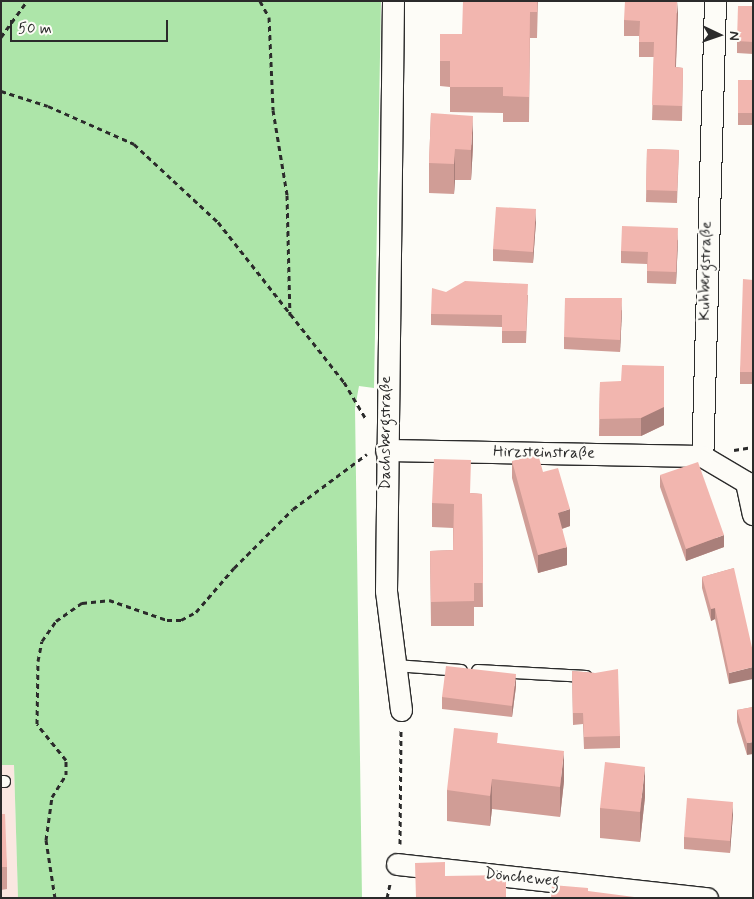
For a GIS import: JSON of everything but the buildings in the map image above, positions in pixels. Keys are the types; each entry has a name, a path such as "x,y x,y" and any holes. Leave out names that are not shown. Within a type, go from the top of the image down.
{"street":[{"name":"Dachsbergstraße","path":"393,1 386,450 386,590 401,710"},
{"name":"Kuhbergstraße","path":"702,456 715,1"},
{"name":"Hirzsteinstraße","path":"386,450 702,456"},
{"path":"702,456 746,482 753,514"},
{"name":"Döncheweg","path":"397,864 707,898"}],"lane":[{"path":"396,665 595,677"}],"path":[{"path":"1,36 27,1"},
{"path":"260,1 270,17 273,110 287,195 290,316"},
{"path":"1,91 48,106 134,144 218,222 290,316 344,382 386,450 370,452 294,509 234,568 196,612 181,620 167,620 109,600 82,603 56,621 42,641 38,661 37,724 66,760 66,775 52,797 46,840 56,898"},
{"path":"397,864 401,840 401,710"}],"shaded area":[{"path":"14,764 18,898 1,898 1,765"}],"green space":[{"path":"1,1 381,1 374,388 359,386 355,408 362,898 18,898 14,765 1,765"}]}
